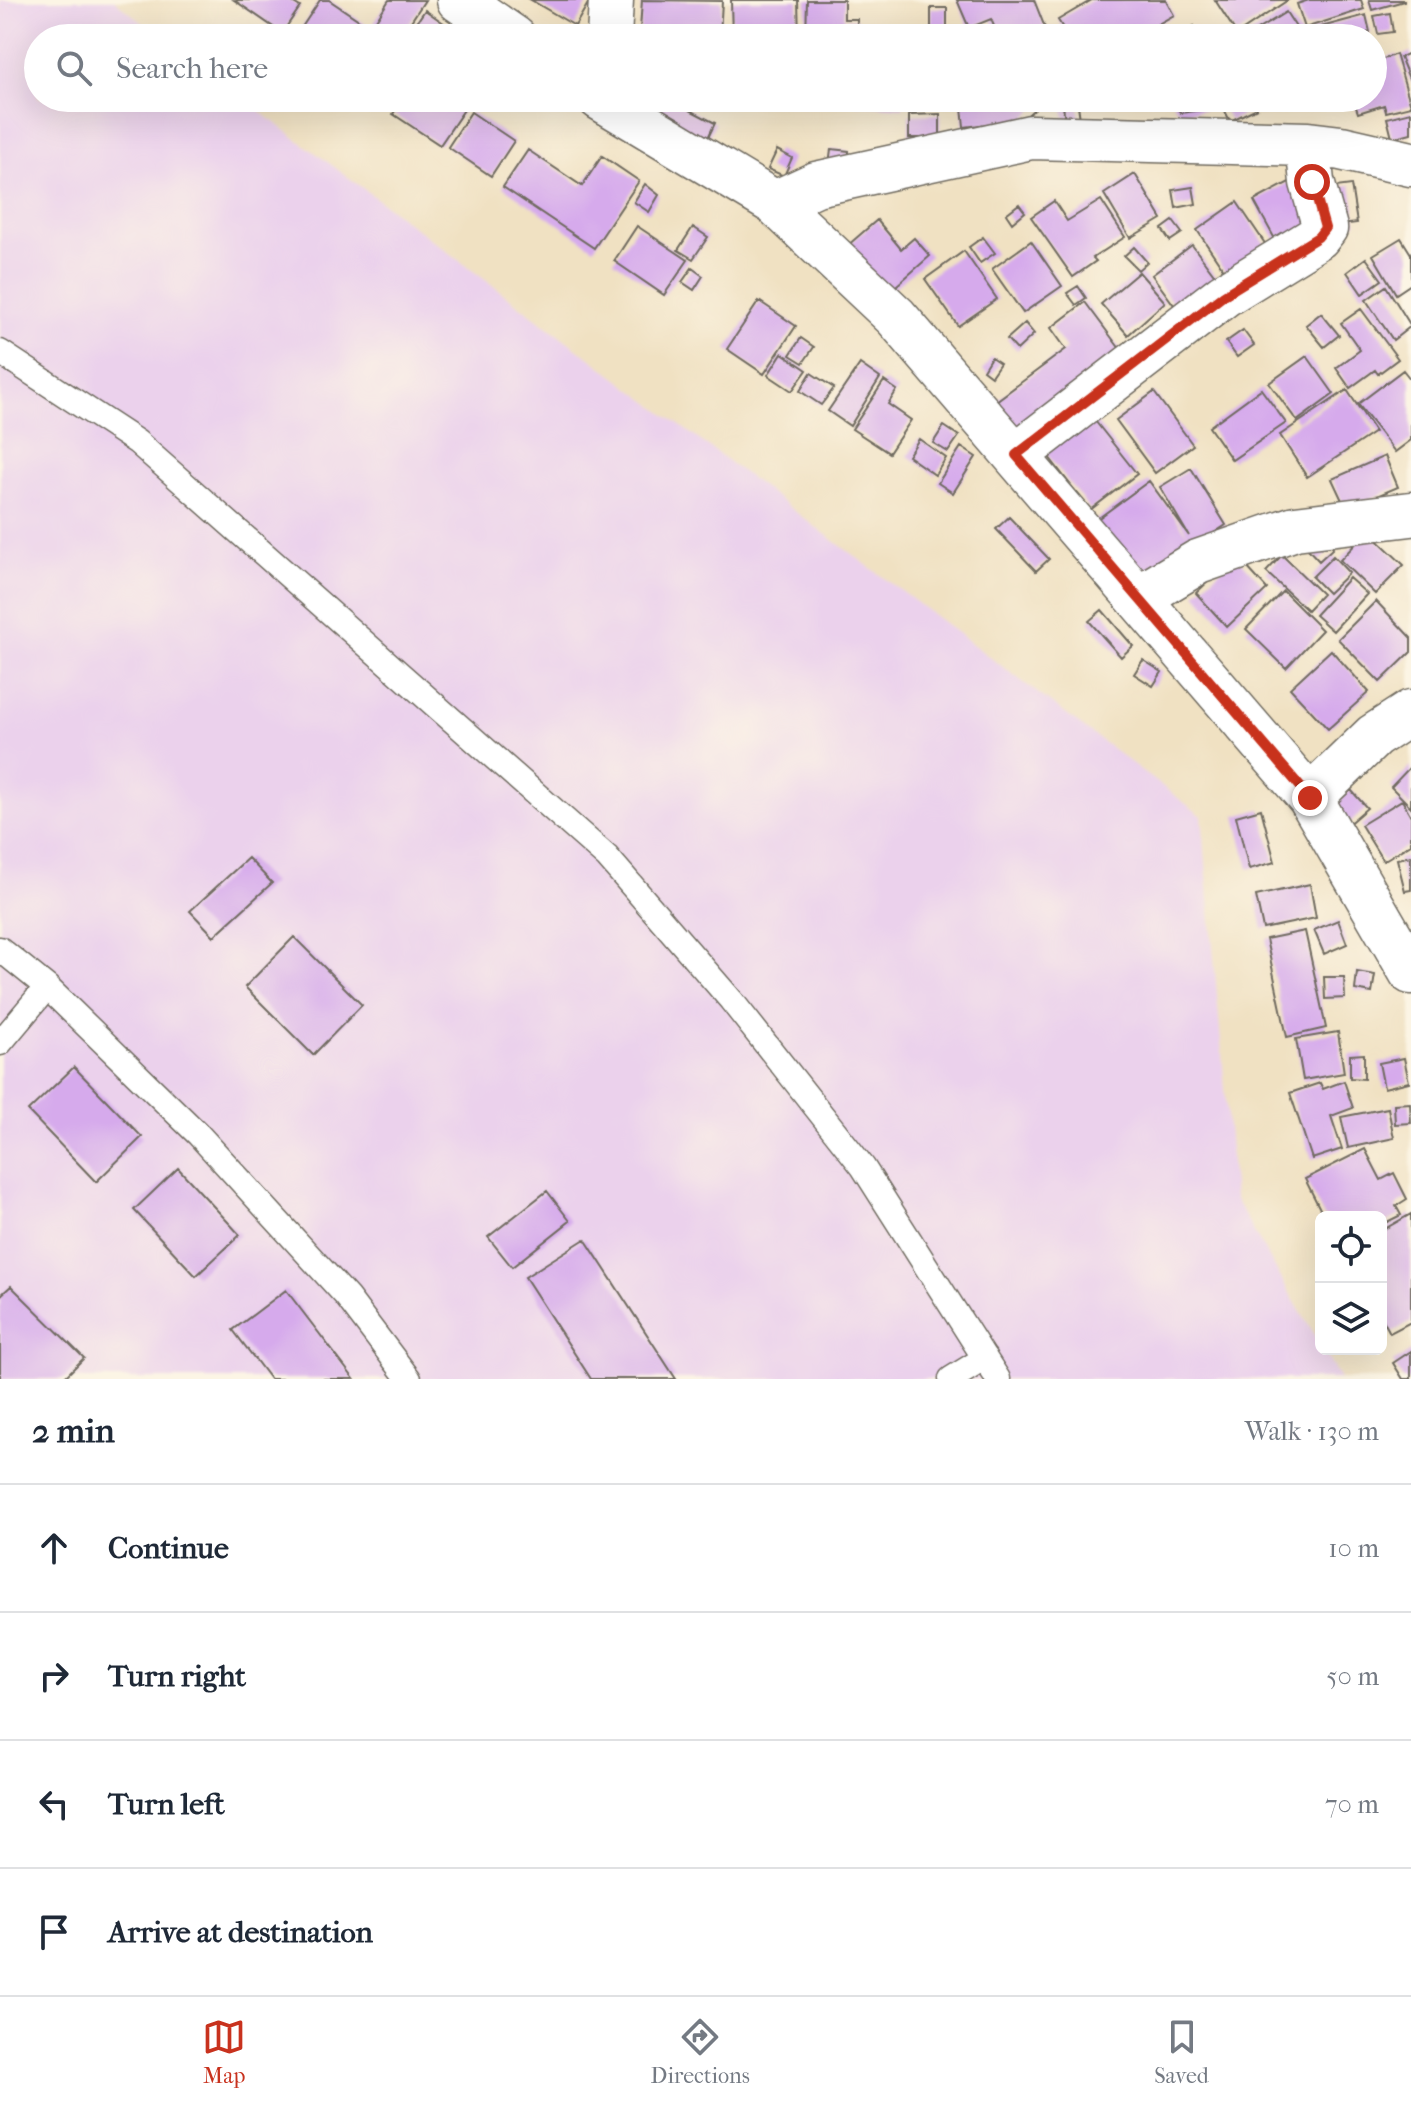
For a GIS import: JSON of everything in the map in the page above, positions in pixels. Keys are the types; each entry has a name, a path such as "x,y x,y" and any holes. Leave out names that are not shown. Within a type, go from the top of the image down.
{"street":[{"path":"459,0 494,24"},
{"path":"610,24 611,0"},
{"path":"624,112 775,203 896,317 1310,798 1400,929 1411,972"},
{"path":"775,203 816,184 1031,137 1308,144 1411,164"},
{"path":"1016,455 1224,295 1318,237 1325,228 1312,182 1308,144"},
{"path":"1138,598 1198,562 1295,528 1411,514"},
{"path":"1310,798 1374,736 1411,712"}],"lane":[{"path":"0,352 137,442 607,857 731,1000 863,1167 998,1379"},
{"path":"0,949 47,987 198,1134 347,1297 409,1379"},
{"path":"0,1043 47,987"},
{"path":"951,1379 985,1358"}],"shaded area":[{"path":"0,0 114,0 144,24 24,24 24,112 261,112 1202,816 1234,1198 1315,1336 1315,1355 1326,1355 1340,1379 0,1379"}],"building":[{"path":"234,0 289,0 300,7 288,24 269,24"},
{"path":"320,0 329,0 365,24 304,24"},
{"path":"389,0 425,0 409,24 374,24"},
{"path":"531,0 590,0 576,24"},
{"path":"642,0 722,1 721,24 640,24"},
{"path":"731,0 798,0 799,24 732,24"},
{"path":"807,0 844,0 844,19 857,19 857,24 806,24"},
{"path":"957,0 1034,0 1043,24 993,24 991,19 967,24"},
{"path":"1092,0 1166,0 1174,15 1158,24 1060,24 1058,20"},
{"path":"1215,0 1288,0 1252,24 1231,24"},
{"path":"1309,0 1361,0 1364,9 1317,24 1304,24 1297,4"},
{"path":"1369,0 1404,0 1404,1 1372,10"},
{"path":"931,8 947,8 947,24 931,24"},
{"path":"425,10 445,24 416,24"},
{"path":"1286,12 1294,24 1267,24"},
{"path":"1390,13 1393,32 1387,33 1387,24 1376,24 1374,16"},
{"path":"1366,15 1368,24 1332,24"},
{"path":"1411,52 1411,83 1400,57"},
{"path":"1396,54 1411,106 1387,112 1387,58"},
{"path":"394,112 462,112 440,145"},
{"path":"471,112 514,141 491,176 448,147"},
{"path":"649,112 694,112 715,123 705,144"},
{"path":"962,112 1031,112 1022,120 964,127"},
{"path":"1064,112 1079,112 1080,119 1065,120"},
{"path":"1226,112 1249,112 1230,121"},
{"path":"1411,112 1411,133 1392,138 1387,118"},
{"path":"940,114 940,138 909,138 909,115"},
{"path":"831,149 849,151 848,173 828,171"},
{"path":"528,150 582,186 602,156 639,181 594,248 503,187"},
{"path":"777,150 792,158 784,176 768,169"},
{"path":"1135,174 1162,219 1130,238 1104,194"},
{"path":"1291,181 1319,228 1281,250 1254,201"},
{"path":"645,184 659,195 649,212 634,202"},
{"path":"1351,185 1357,223 1334,226 1328,188"},
{"path":"1193,187 1196,204 1176,208 1173,190"},
{"path":"1101,200 1125,237 1093,258 1096,261 1073,277 1031,217 1054,201 1067,221"},
{"path":"1237,202 1270,251 1230,279 1197,230"},
{"path":"1019,204 1025,212 1012,223 1006,214"},
{"path":"877,220 901,249 914,238 930,256 888,293 847,246"},
{"path":"1173,221 1182,233 1170,241 1162,229"},
{"path":"637,226 688,260 664,295 614,261"},
{"path":"693,227 708,237 693,259 678,250"},
{"path":"983,237 995,253 980,263 969,247"},
{"path":"1401,238 1411,254 1411,284 1396,294 1373,255"},
{"path":"1031,241 1062,286 1023,313 992,269"},
{"path":"1192,245 1222,285 1182,316 1152,275"},
{"path":"1134,247 1147,262 1138,270 1124,256"},
{"path":"964,251 997,299 958,326 925,279"},
{"path":"1366,258 1382,280 1362,294 1347,272"},
{"path":"692,268 703,276 694,290 682,282"},
{"path":"1139,272 1165,302 1128,335 1101,304"},
{"path":"1078,286 1086,298 1076,305 1067,293"},
{"path":"1386,286 1411,326 1393,340 1366,300"},
{"path":"759,301 796,326 764,374 727,349"},
{"path":"1085,302 1129,361 1017,446 988,407 1066,349 1051,328"},
{"path":"1361,309 1398,359 1378,374 1375,370 1350,388 1336,368 1360,350 1341,323"},
{"path":"1321,313 1339,335 1324,347 1306,325"},
{"path":"1025,323 1034,334 1017,350 1007,339"},
{"path":"1243,330 1254,345 1237,357 1226,342"},
{"path":"801,338 814,347 803,363 790,355"},
{"path":"782,353 807,370 792,391 768,375"},
{"path":"1307,356 1334,394 1297,421 1269,383"},
{"path":"991,357 1000,363 991,376 983,370"},
{"path":"860,364 880,378 850,426 828,411"},
{"path":"1403,370 1411,380 1411,440 1395,452 1358,404"},
{"path":"811,373 834,388 821,405 800,391"},
{"path":"884,381 897,390 888,404 911,420 889,453 852,429"},
{"path":"1261,389 1286,423 1232,460 1209,427"},
{"path":"1347,390 1375,432 1307,477 1280,435"},
{"path":"1154,392 1193,445 1155,473 1116,420"},
{"path":"1088,412 1137,474 1090,510 1042,448"},
{"path":"944,426 959,436 948,452 933,443"},
{"path":"919,439 946,458 935,475 908,456"},
{"path":"961,447 976,457 953,493 938,483"},
{"path":"1385,456 1398,487 1346,509 1332,479"},
{"path":"1191,468 1226,525 1136,584 1092,523 1149,481 1189,536 1160,487"},
{"path":"1009,517 1049,559 1036,571 996,529"},
{"path":"1368,531 1404,565 1375,594 1340,560"},
{"path":"1320,534 1333,548 1319,561 1306,547"},
{"path":"1236,555 1267,589 1227,627 1196,593"},
{"path":"1282,555 1322,594 1307,610 1266,572"},
{"path":"1333,556 1349,573 1328,593 1312,577"},
{"path":"1349,578 1367,594 1333,631 1315,615"},
{"path":"1283,591 1322,630 1286,668 1246,629"},
{"path":"1376,601 1411,638 1411,652 1380,682 1338,639"},
{"path":"1102,610 1133,646 1121,657 1089,621"},
{"path":"1331,650 1369,692 1328,729 1290,688"},
{"path":"1143,660 1162,672 1153,686 1134,674"},
{"path":"1411,766 1411,807 1391,787"},
{"path":"1351,790 1367,808 1346,826 1331,808"},
{"path":"1402,800 1411,816 1411,844 1383,861 1361,825"},
{"path":"1261,809 1275,862 1249,869 1236,816"},
{"path":"1411,856 1411,890 1405,891 1397,859"},
{"path":"248,858 272,883 214,936 190,911"},
{"path":"1310,884 1316,918 1263,929 1256,896"},
{"path":"1338,920 1347,944 1324,954 1314,930"},
{"path":"1305,931 1326,1028 1287,1037 1266,939"},
{"path":"294,937 362,1005 313,1055 245,987"},
{"path":"1357,972 1375,975 1372,993 1355,990"},
{"path":"1324,977 1344,977 1345,998 1325,999"},
{"path":"1338,1032 1344,1073 1303,1080 1296,1039"},
{"path":"1364,1054 1364,1079 1350,1078 1350,1055"},
{"path":"1404,1058 1409,1082 1384,1088 1379,1063"},
{"path":"74,1067 142,1137 96,1182 28,1111"},
{"path":"1344,1081 1353,1108 1331,1116 1342,1149 1312,1159 1290,1093 1320,1083 1323,1089"},
{"path":"1410,1103 1411,1123 1395,1124 1394,1104"},
{"path":"1388,1108 1394,1138 1348,1148 1341,1117"},
{"path":"1365,1149 1381,1180 1394,1173 1407,1199 1396,1206 1401,1215 1387,1222 1387,1211 1321,1211 1305,1179"},
{"path":"178,1168 240,1235 196,1276 134,1210"},
{"path":"547,1191 570,1221 512,1267 488,1237"},
{"path":"1411,1214 1411,1322 1390,1333 1387,1327 1387,1228"},
{"path":"585,1239 676,1379 591,1379 525,1277"},
{"path":"11,1286 84,1358 63,1379 0,1379 0,1296"},
{"path":"286,1290 354,1379 270,1379 233,1330"},
{"path":"1411,1351 1411,1379 1403,1379 1393,1363"}],"route":[{"path":"1310,798 1016,455 1224,295 1318,237 1325,228 1312,182"}]}
